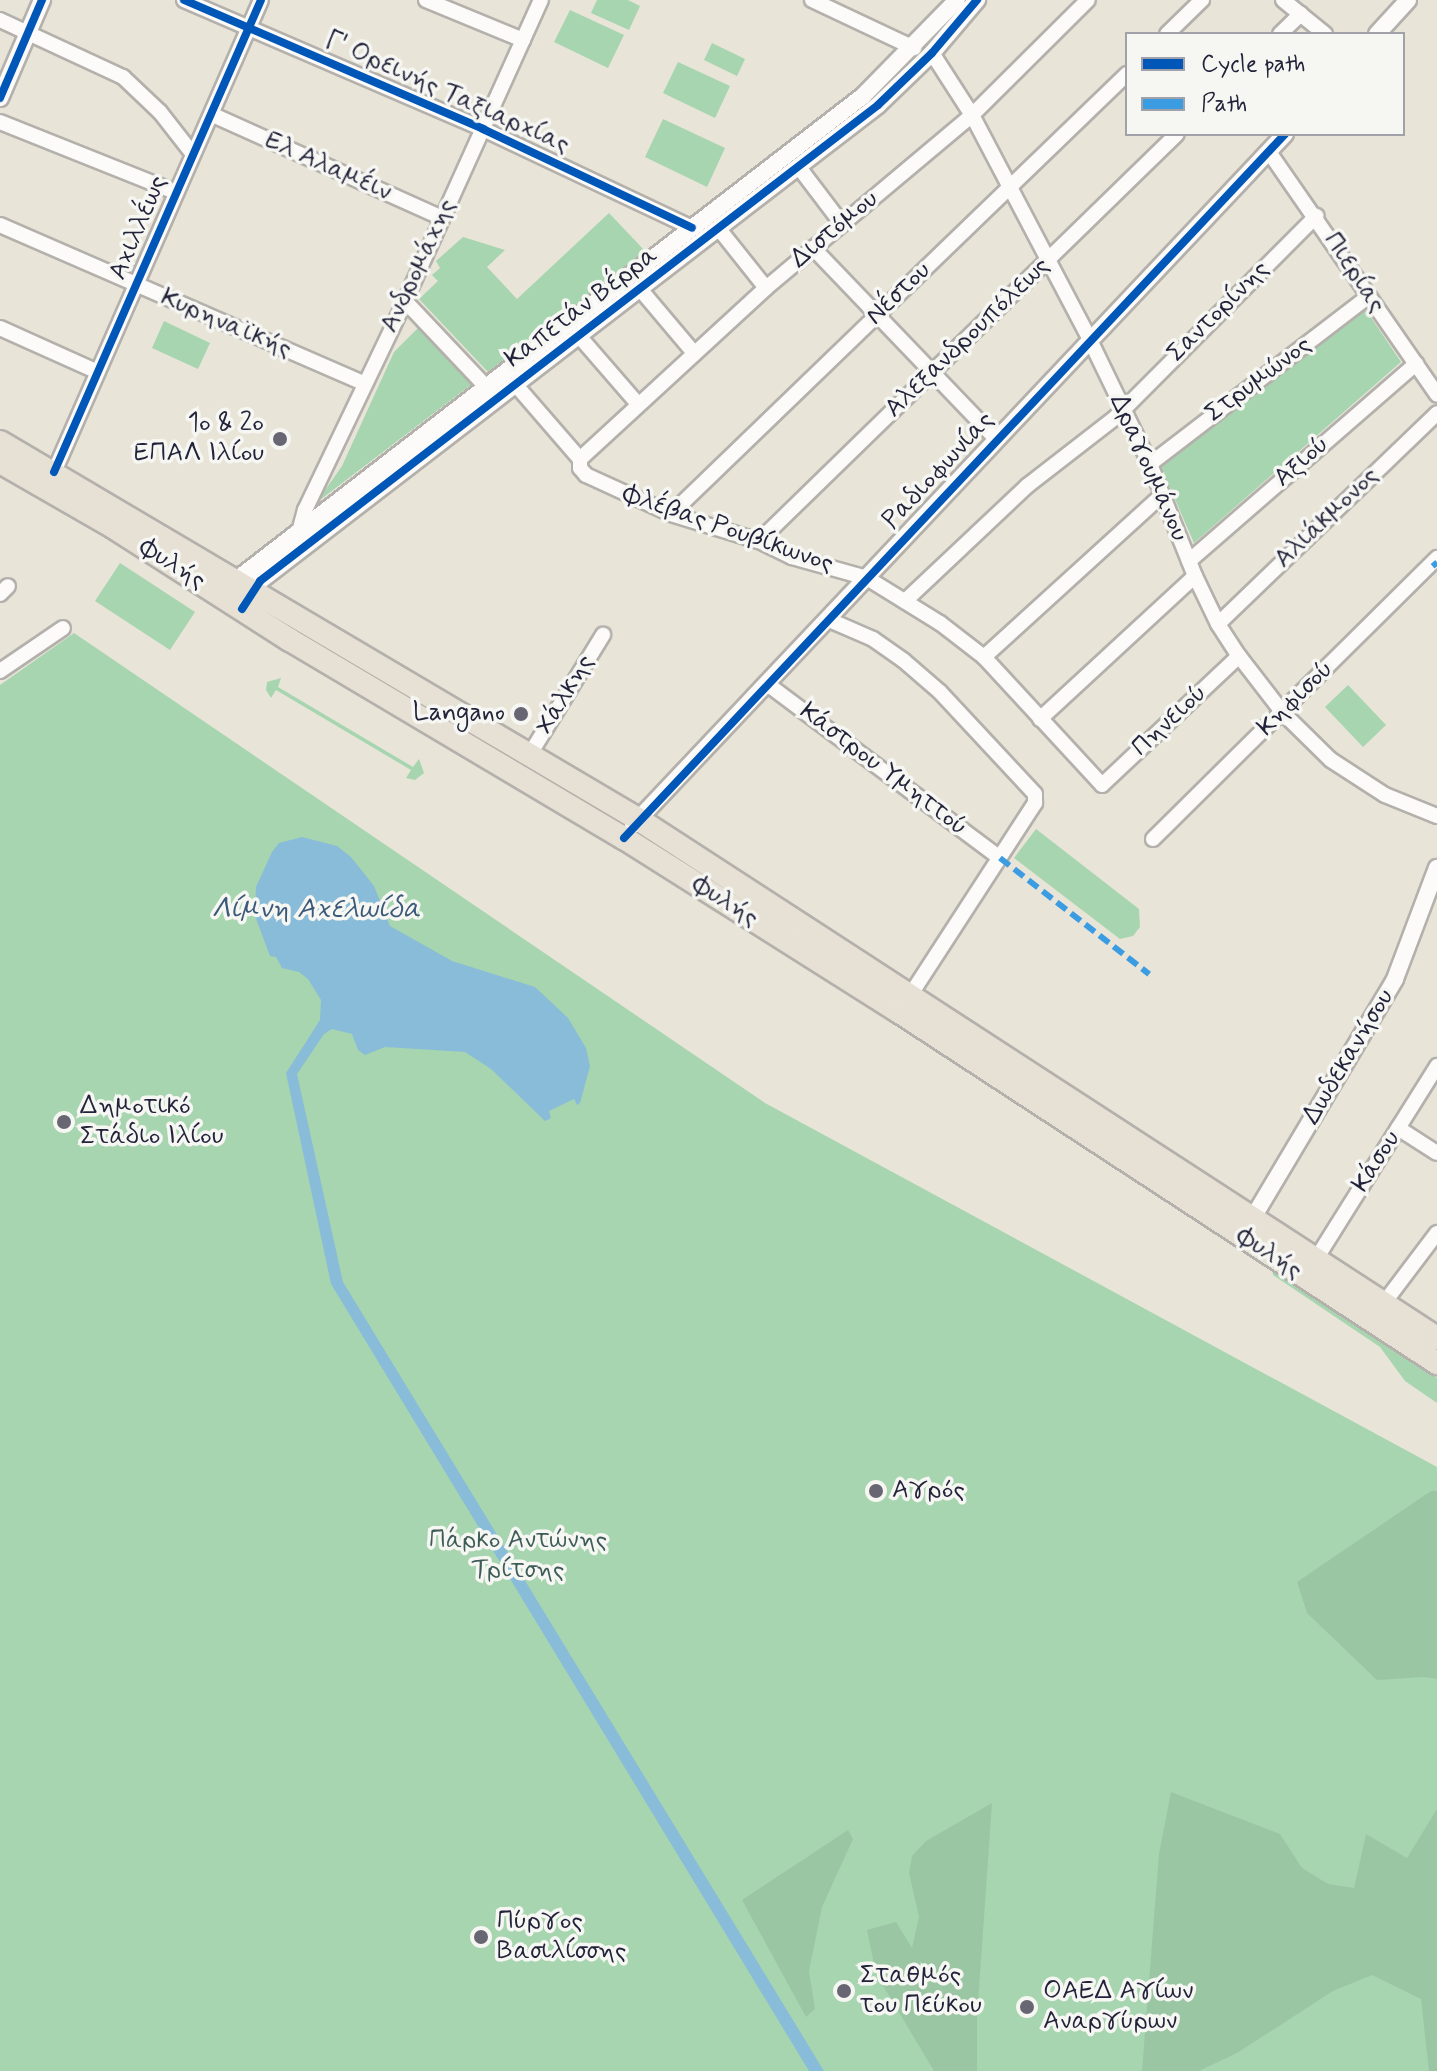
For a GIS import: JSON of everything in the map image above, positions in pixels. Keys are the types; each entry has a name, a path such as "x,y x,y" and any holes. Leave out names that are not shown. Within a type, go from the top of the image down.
{"main road":[{"name":"Φυλής","path":"0,442 530,754 631,828 898,1011 1247,1227 1316,1259 1437,1338"},
{"name":"Φυλής","path":"0,462 235,605 631,828 911,994 1437,1363"}],"street":[{"path":"0,98 42,0"},
{"name":"Γ' Ορεινής Ταξιαρχίας","path":"184,0 483,129 692,228"},
{"name":"Αχιλλέως","path":"54,472 261,0"},
{"path":"426,0 523,40"},
{"name":"Ανδρομάχης","path":"299,532 305,510 405,301 541,0"},
{"path":"812,0 832,4 914,48"},
{"name":"Καπετάν Βέρρα","path":"247,585 484,398 692,228 863,96 914,48 957,0"},
{"name":"Καπετάν Βέρρα","path":"484,398 515,384 878,105 932,53 977,0"},
{"name":"Διστόμου","path":"580,459 766,288 972,115 1088,0"},
{"path":"1169,32 1202,0"},
{"path":"1283,0 1323,32"},
{"path":"1379,32 1408,0"},
{"path":"1282,32 1301,14"},
{"path":"0,20 123,77 160,112 192,153"},
{"name":"Δραγουμάνου","path":"932,53 972,115 1090,340 1150,464 1195,576 1218,624 1239,656 1283,713 1331,760 1360,781 1437,816"},
{"name":"Νέστου","path":"671,514 1125,76"},
{"name":"Ελ Αλαμέιν","path":"213,115 442,218"},
{"path":"0,122 175,192"},
{"name":"Αλεξανδρουπόλεως","path":"759,541 1175,136"},
{"name":"Ραδιοφωνίας","path":"631,828 1283,136"},
{"name":"Πιερίας","path":"1269,152 1437,395"},
{"path":"798,166 842,224"},
{"name":"Σαντορίνης","path":"905,601 1027,486 1123,409 1316,216"},
{"name":"Κυρηναϊκής","path":"0,225 364,383"},
{"path":"719,229 766,288"},
{"path":"813,248 996,439"},
{"path":"640,289 694,353"},
{"name":"Στρυμώνος","path":"1150,464 1369,296"},
{"path":"405,301 484,398"},
{"path":"0,328 98,372"},
{"path":"579,336 638,404"},
{"name":"Αξιού","path":"1189,561 1416,364"},
{"name":"Φλέβας Ρουβίκωνος","path":"515,384 580,459 580,468 586,475 671,514 759,541 792,557 867,578 905,601 984,657 1102,785"},
{"name":"Αλιάκμονος","path":"1218,624 1437,413"},
{"name":"Καπετάν Βέρρα","path":"235,605 247,585 299,532 449,426"},
{"path":"984,657 1161,496"},
{"name":"Κηφισού","path":"1153,839 1436,562"},
{"path":"1040,719 1195,576"},
{"path":"827,619 873,639 903,660 940,692 1035,794 1035,803 911,994"},
{"path":"0,671 63,628"},
{"name":"Χάλκης","path":"530,754 603,635"},
{"name":"Πηνειού","path":"1102,785 1239,656"},
{"name":"Κάστρου Υμηττού","path":"766,683 1000,858"},
{"name":"Δωδεκανήσου","path":"1247,1227 1398,973 1437,868"},
{"name":"Κάσου","path":"1316,1259 1437,1066"},
{"path":"1398,1128 1437,1153"},
{"path":"1384,1303 1437,1233"}],"green space":[{"path":"597,0 628,0 640,6 629,30 591,13"},
{"path":"570,10 624,35 608,68 554,42"},
{"path":"712,43 745,59 737,76 704,60"},
{"path":"678,62 730,86 715,118 663,93"},
{"path":"663,119 725,148 707,187 645,157"},
{"path":"609,213 645,251 488,372 419,299 438,281 432,275 440,268 436,261 463,237 505,250 487,267 517,299"},
{"path":"1366,310 1401,362 1194,543 1161,467"},
{"path":"164,321 210,343 198,369 152,348"},
{"path":"418,328 472,384 316,503 342,466 394,352"},
{"path":"120,563 195,612 170,650 95,601"},
{"name":"Πάρκο Αντώνης Τρίτσης","path":"74,633 765,1103 1437,1467 1437,2071 0,2071 0,685"},
{"path":"281,678 278,687 413,767 419,759 424,773 415,780 406,778 411,770 276,690 271,698 266,690 267,682"},
{"path":"1348,685 1386,725 1363,747 1325,707"},
{"path":"1036,829 1139,909 1140,927 1133,936 1120,939 1014,858"},
{"path":"1272,1267 1437,1378 1437,1403 1405,1381 1380,1347 1273,1275"},
{"path":"1431,1491 1437,1491 1437,1679 1377,1680 1307,1613 1297,1582"},
{"path":"1171,1792 1280,1834 1302,1868 1328,1884 1354,1888 1366,1834 1407,1858 1437,1809 1437,2071 1429,2071 1421,1999 1372,1975 1333,1991 1237,2053 1199,2071 1142,2071 1159,1854"},
{"path":"992,1803 977,2017 977,2071 934,2071 876,1974 867,1930 896,1922 912,1948 919,1917 909,1873 912,1856 926,1841"},
{"path":"848,1830 853,1839 822,1907 809,1971 815,2009 806,2017 742,1900"}],"water":[{"name":"Λίμνη Αχελωίδα","path":"302,837 337,846 351,857 374,886 390,926 452,961 535,987 568,1018 586,1048 590,1066 580,1103 577,1105 574,1099 549,1111 551,1118 545,1121 491,1069 465,1052 385,1047 365,1055 358,1050 352,1034 332,1029 324,1034 297,1074 343,1282 824,2071 809,2071 331,1284 286,1073 320,1020 321,1000 308,979 299,972 282,968 276,957 270,956 255,916 256,887 272,852 279,843"}],"marked path":[{"path":"1433,562 1437,567"},
{"path":"1000,858 1149,974"}],"cycle path":[{"path":"0,98 42,0"},
{"path":"184,0 483,129 692,228"},
{"path":"54,472 261,0"},
{"path":"242,609 260,581 878,105 932,53 977,0"},
{"path":"624,838 1283,136"}],"place":[{"name":"1ο & 2ο ΕΠΑΛ Ιλίου","path":"280,439"},
{"name":"Langano","path":"521,714"},
{"name":"Δημοτικό Στάδιο Ιλίου","path":"64,1122"},
{"name":"Αγρός","path":"876,1491"},
{"name":"Πύργος Βασιλίσσης","path":"481,1937"},
{"name":"Σταθμός του Πεύκου","path":"844,1991"},
{"name":"ΟΑΕΔ Αγίων Αναργύρων","path":"1027,2007"}]}
